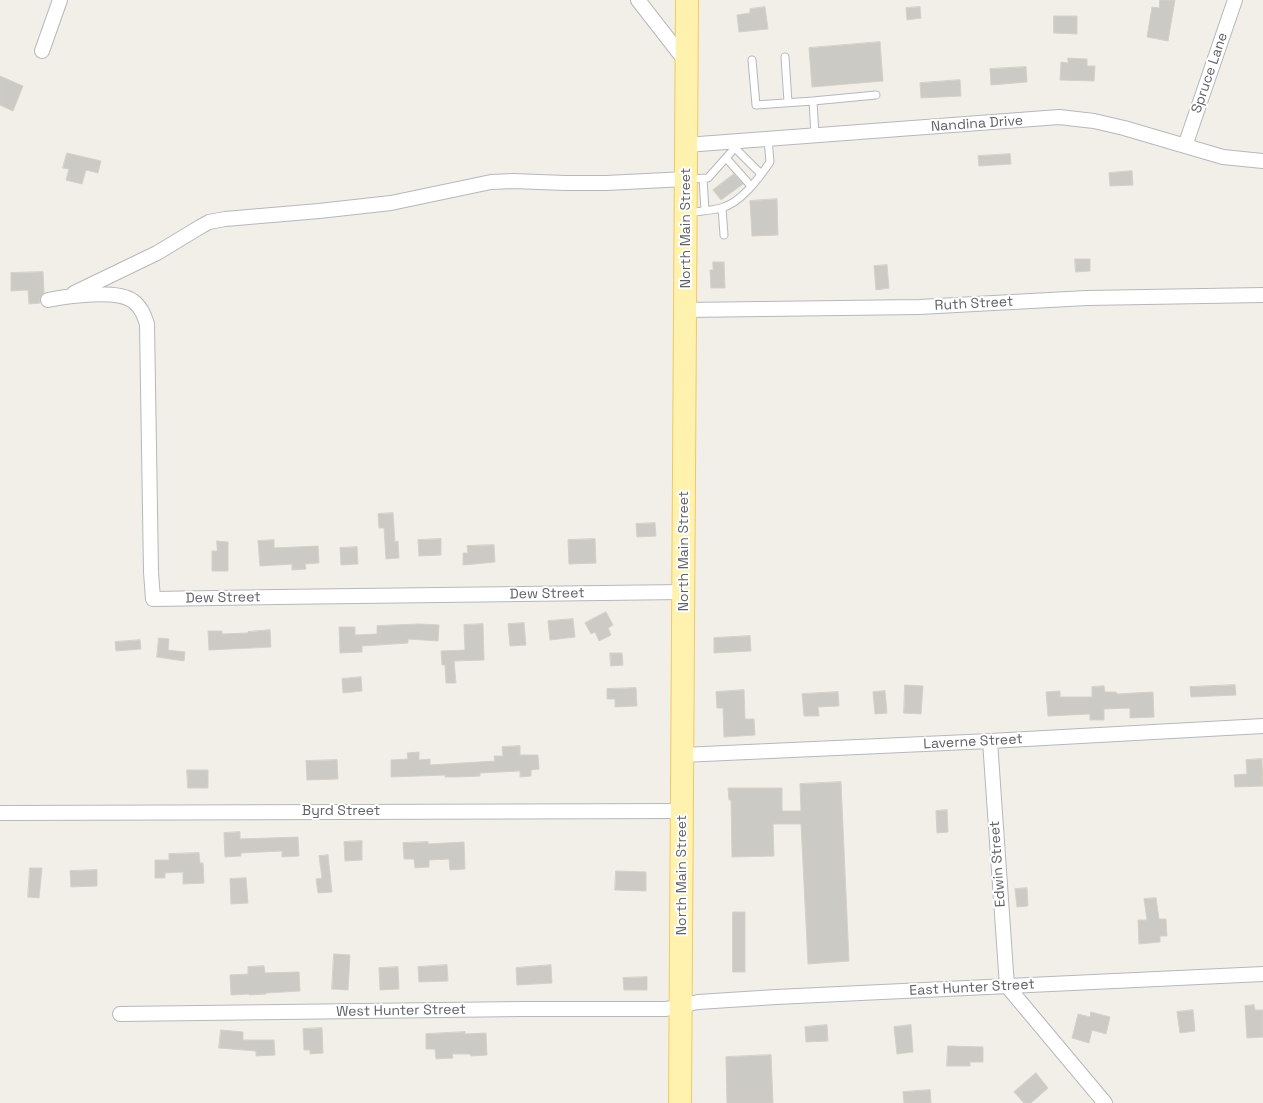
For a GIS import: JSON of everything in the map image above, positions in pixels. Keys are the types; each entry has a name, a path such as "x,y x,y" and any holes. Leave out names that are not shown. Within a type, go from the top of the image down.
{"main road":[{"name":"North Main Street","path":"680,1103 685,310 696,211 694,179 686,145 687,0"}],"street":[{"path":"42,51 60,0"},
{"path":"638,0 687,63"},
{"name":"Spruce Lane","path":"1186,146 1235,0"},
{"name":"Nandina Drive","path":"686,145 738,145 768,139 815,135 1059,118 1094,121 1124,128 1223,157 1263,162"},
{"path":"67,296 157,253 204,224 225,219 391,203 491,182 513,181 592,183 694,179"},
{"name":"Ruth Street","path":"685,310 919,307 1087,298 1263,295"},
{"name":"Dew Street","path":"48,300 67,296 118,296 128,298 144,313 147,324 151,572 153,599 277,596 683,592"},
{"name":"Laverne Street","path":"682,755 990,741 1263,726"},
{"name":"Edwin Street","path":"990,741 1007,986"},
{"name":"Byrd Street","path":"0,813 231,811 682,811"},
{"name":"East Hunter Street","path":"681,1006 698,1002 776,997 1263,974"},
{"path":"1007,986 1105,1103"},
{"name":"West Hunter Street","path":"120,1014 522,1009 666,1009 681,1006"}],"lane":[{"path":"785,57 788,102"},
{"path":"752,60 756,105 876,95"},
{"path":"813,101 815,135"},
{"path":"696,211 722,208 735,201 751,186 770,162 768,139"},
{"path":"694,179 708,178 738,145 761,174"},
{"path":"726,158 751,186"},
{"path":"722,208 724,235"}],"building":[{"path":"1160,0 1175,0 1168,41 1147,37 1152,7 1159,8"},
{"path":"765,7 768,29 739,32 737,15 750,13 750,9"},
{"path":"920,7 921,18 907,20 906,8"},
{"path":"1054,16 1077,16 1077,34 1054,33"},
{"path":"880,42 883,81 812,87 809,48"},
{"path":"1068,58 1087,59 1087,66 1095,66 1094,81 1060,80 1061,62 1068,63"},
{"path":"1026,67 1027,82 991,85 990,69"},
{"path":"0,76 23,86 13,111 0,105"},
{"path":"960,80 961,96 921,98 920,83"},
{"path":"67,153 101,161 98,173 86,170 82,184 66,180 69,169 63,168"},
{"path":"1010,154 1011,164 979,166 978,156"},
{"path":"1132,171 1133,185 1110,186 1109,173"},
{"path":"734,174 743,184 721,200 713,190"},
{"path":"777,199 778,235 752,236 750,201"},
{"path":"1075,259 1090,259 1090,271 1076,272"},
{"path":"713,262 724,262 725,288 711,288 710,270 713,270"},
{"path":"887,265 889,288 876,290 874,266"},
{"path":"43,272 44,293 40,298 40,303 29,304 28,290 11,291 11,273"},
{"path":"393,513 395,542 398,541 399,558 386,559 384,528 379,528 378,514"},
{"path":"655,523 656,536 637,537 636,524"},
{"path":"441,539 441,555 419,556 418,540"},
{"path":"595,539 596,563 569,564 568,540"},
{"path":"274,540 274,548 318,546 319,563 305,564 306,569 292,570 292,564 260,566 258,541"},
{"path":"217,541 228,542 228,571 212,571 212,551 217,551"},
{"path":"494,545 495,562 463,565 463,553 468,553 467,546"},
{"path":"357,547 358,564 341,565 340,548"},
{"path":"606,612 613,625 608,628 611,635 599,641 595,632 591,634 585,623"},
{"path":"573,619 575,637 550,640 548,621"},
{"path":"524,623 526,645 510,646 508,624"},
{"path":"419,624 439,625 438,641 408,639 408,643 362,646 362,652 340,653 339,627 355,627 355,635 377,634 377,626"},
{"path":"483,624 484,660 454,661 456,683 446,683 445,665 442,665 441,651 465,650 464,625"},
{"path":"270,630 271,647 209,650 208,631 222,631 222,634"},
{"path":"750,636 751,651 714,653 714,638"},
{"path":"159,638 169,639 168,650 185,652 184,661 157,657"},
{"path":"140,640 141,649 116,651 115,642"},
{"path":"610,653 622,653 623,665 611,666"},
{"path":"361,677 362,691 343,693 342,679"},
{"path":"905,685 923,686 921,714 904,713"},
{"path":"1235,685 1236,695 1191,697 1190,687"},
{"path":"1104,686 1105,692 1116,692 1117,694 1153,692 1154,717 1130,718 1130,708 1104,709 1104,720 1090,720 1090,714 1048,716 1046,692 1060,691 1060,697 1092,697 1092,687"},
{"path":"636,688 637,706 615,707 615,699 607,699 607,689"},
{"path":"744,690 745,719 754,719 755,735 724,737 723,708 717,708 716,692"},
{"path":"885,691 887,713 875,714 873,692"},
{"path":"838,692 839,706 818,707 819,716 804,716 802,694"},
{"path":"520,746 520,755 538,755 539,769 531,770 531,776 520,777 520,771 480,773 480,776 445,777 445,775 391,777 391,760 408,759 407,753 419,752 419,760 430,759 430,765 495,761 494,756 503,756 502,747"},
{"path":"1262,759 1263,786 1235,787 1234,775 1247,774 1246,760"},
{"path":"337,760 338,779 307,780 306,761"},
{"path":"187,770 208,770 208,788 188,788"},
{"path":"841,782 849,961 808,964 801,824 773,824 774,856 732,857 731,800 729,800 728,788 782,788 782,811 801,811 800,784"},
{"path":"947,810 948,832 937,833 936,811"},
{"path":"240,832 240,839 298,837 299,856 282,857 282,851 241,853 241,856 225,857 224,833"},
{"path":"362,841 362,860 345,861 344,842"},
{"path":"428,842 428,844 464,842 465,869 450,870 449,859 429,860 429,867 415,868 414,859 404,859 403,843"},
{"path":"199,853 200,863 203,863 204,883 183,884 183,872 165,873 165,878 155,878 155,860 169,860 169,854"},
{"path":"328,855 332,892 318,893 316,879 322,878 319,856"},
{"path":"30,868 42,868 39,898 28,897"},
{"path":"97,870 97,886 71,887 70,871"},
{"path":"616,871 646,872 646,891 615,890"},
{"path":"246,878 248,903 231,904 230,879"},
{"path":"1027,888 1028,906 1017,907 1015,889"},
{"path":"1156,898 1159,919 1166,919 1167,936 1160,936 1160,942 1139,944 1138,920 1147,920 1144,899"},
{"path":"733,912 745,912 745,972 733,972"},
{"path":"334,954 350,955 348,990 332,989"},
{"path":"447,965 448,981 419,982 418,967"},
{"path":"551,965 552,983 517,985 516,968"},
{"path":"264,966 265,973 299,972 300,991 231,995 230,975 248,974 248,967"},
{"path":"398,967 399,989 380,990 379,968"},
{"path":"647,977 647,990 624,990 623,978"},
{"path":"1254,1005 1255,1010 1263,1010 1263,1037 1247,1038 1245,1006"},
{"path":"1193,1010 1195,1031 1180,1033 1177,1012"},
{"path":"1091,1012 1110,1017 1106,1034 1092,1030 1089,1043 1072,1038 1078,1014 1090,1017"},
{"path":"827,1025 828,1041 806,1042 805,1027"},
{"path":"911,1025 913,1052 897,1054 894,1027"},
{"path":"322,1028 323,1053 310,1054 310,1050 304,1050 303,1029"},
{"path":"221,1030 243,1032 243,1040 274,1040 275,1055 256,1056 256,1051 219,1048"},
{"path":"465,1032 465,1034 486,1033 487,1055 471,1056 470,1054 452,1054 453,1058 436,1059 435,1049 426,1049 426,1034"},
{"path":"948,1046 983,1047 983,1062 970,1062 970,1066 947,1066"},
{"path":"771,1055 773,1103 727,1103 726,1057"},
{"path":"1036,1073 1048,1088 1031,1103 1024,1103 1014,1092"},
{"path":"930,1090 931,1103 904,1103 903,1092"}]}
